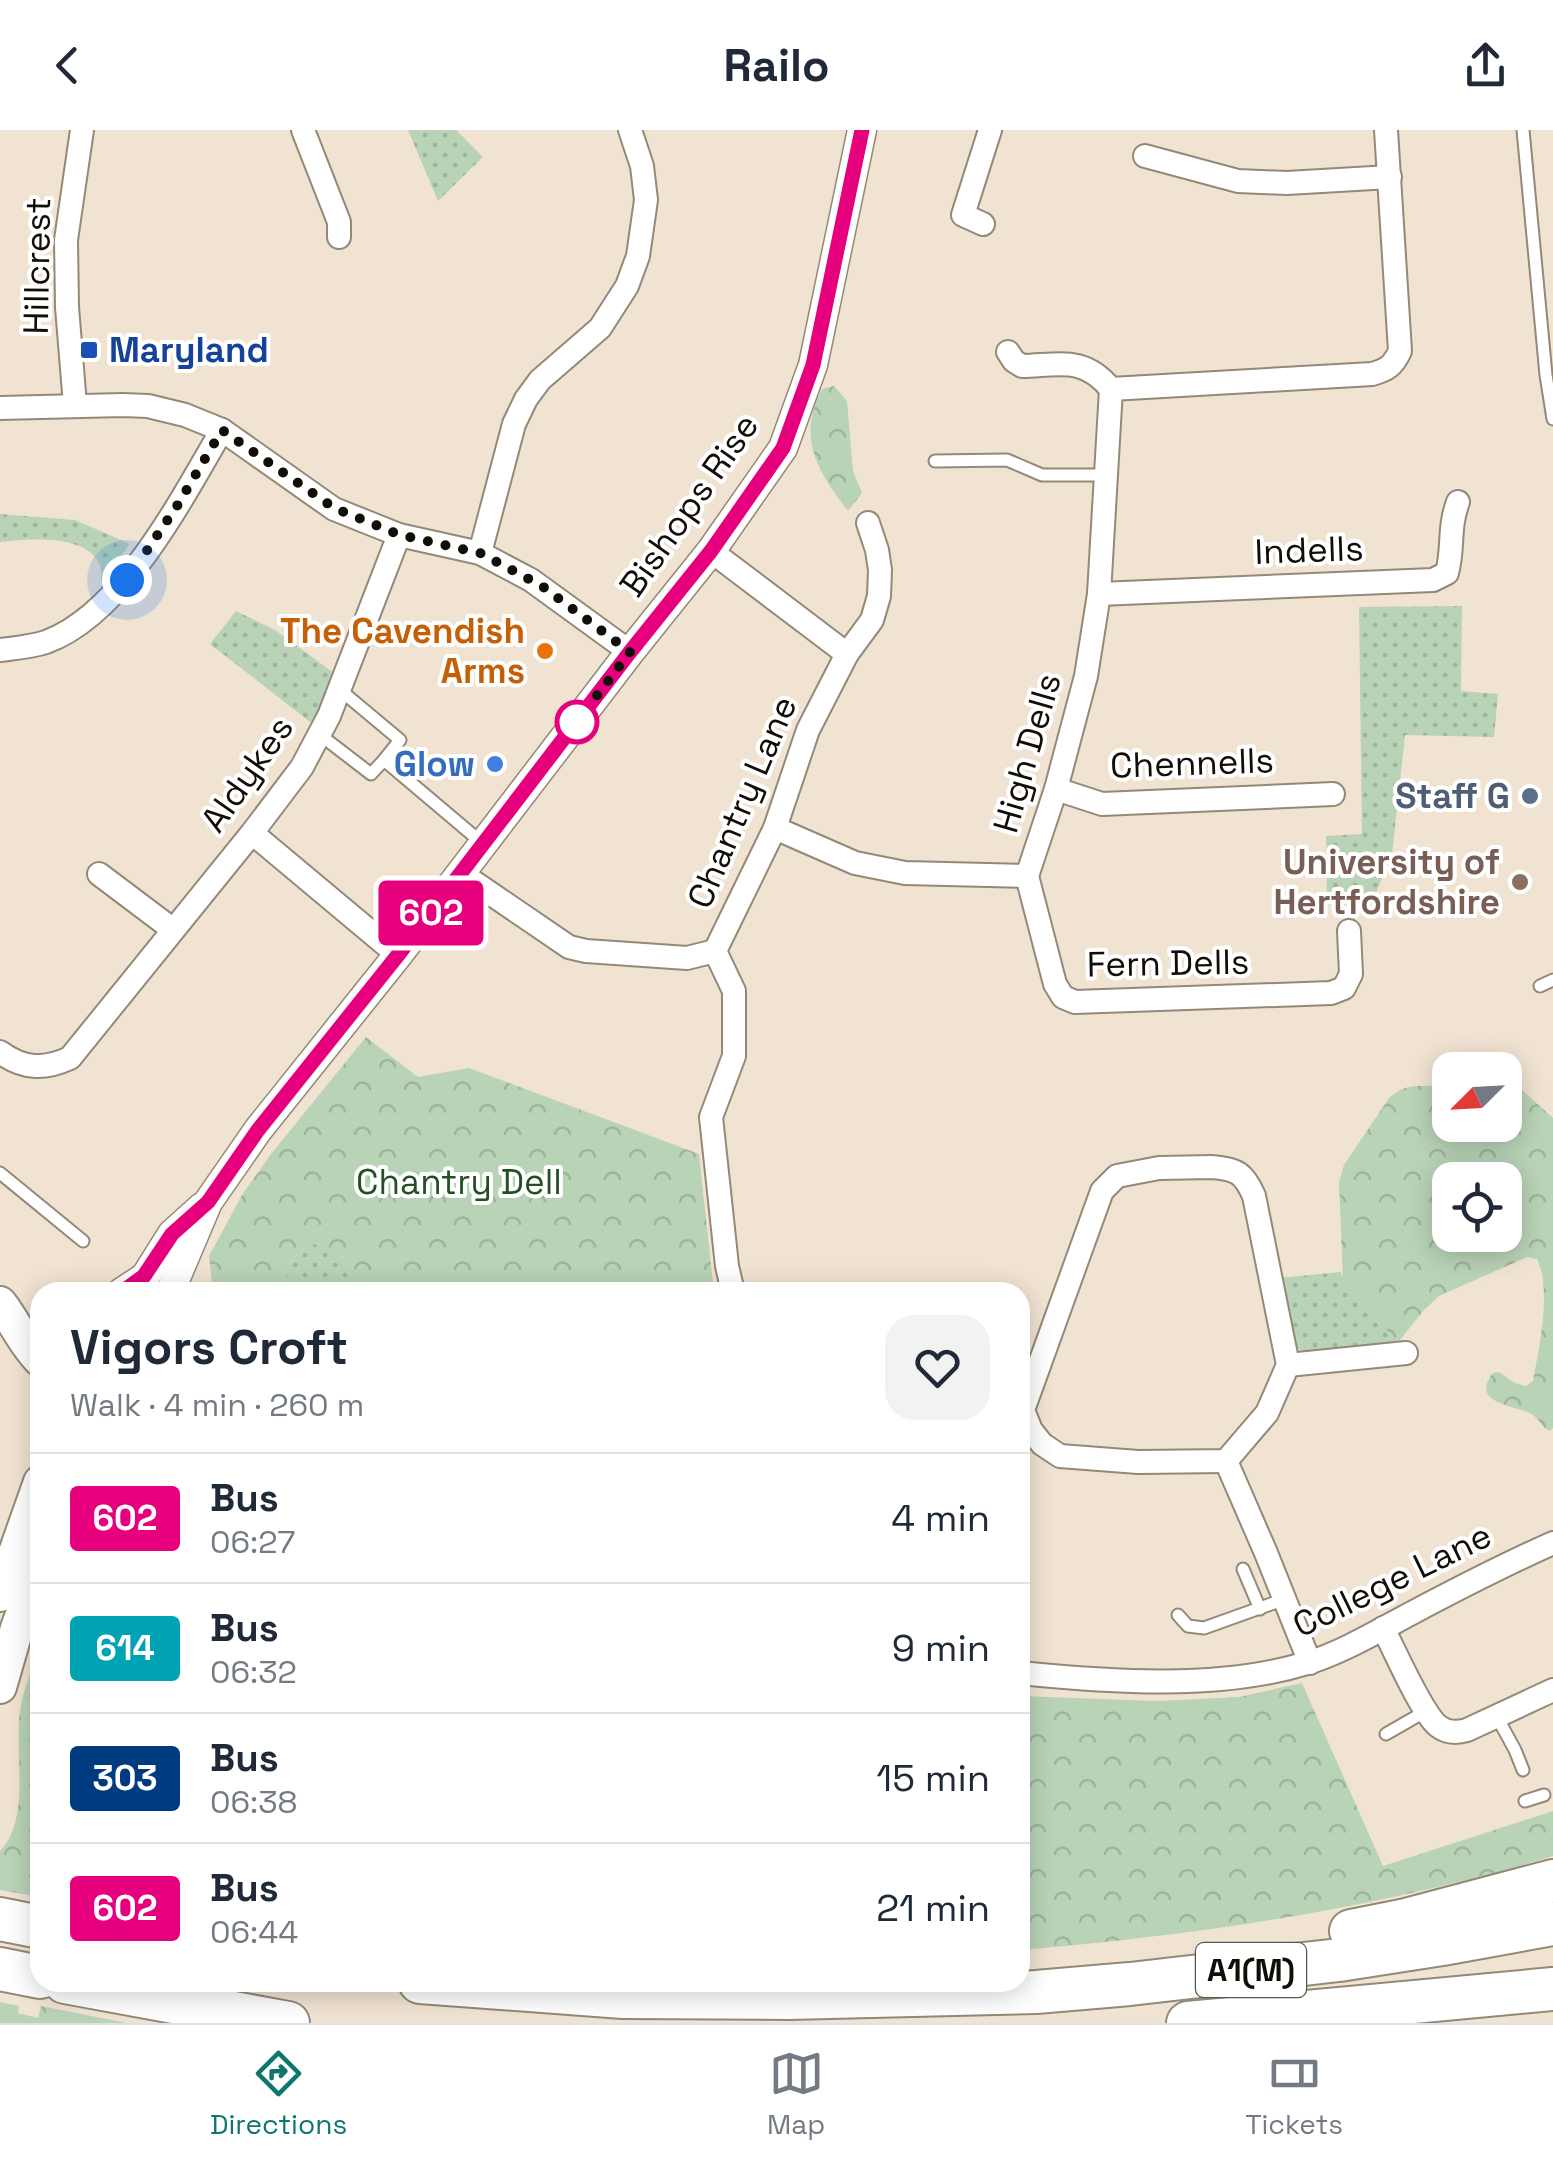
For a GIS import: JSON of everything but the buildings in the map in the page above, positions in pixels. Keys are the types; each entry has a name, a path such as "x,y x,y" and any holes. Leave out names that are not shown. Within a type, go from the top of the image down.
{"highway":[{"path":"1030,1981 1298,1942 1406,1920 1553,1881"},
{"path":"0,1919 30,1925"},
{"name":"A1(M)","path":"556,1992 624,1997 788,1998 1036,1992 1425,1947 1553,1924"},
{"name":"A1(M)","path":"1188,2023 1241,2019 1553,1966"},
{"path":"0,1969 30,1975"},
{"path":"1241,2019 1553,1991"},
{"path":"1402,2023 1467,2013 1553,1991"},
{"path":"119,1992 288,2023"},
{"path":"946,1993 953,1992"}],"main road":[{"path":"0,1293 30,1307"},
{"path":"0,1302 30,1350"},
{"path":"0,1595 30,1510"},
{"path":"0,1687 30,1592"}],"street":[{"name":"Hillcrest","path":"75,405 66,307 66,240 82,130"},
{"path":"303,130 340,236"},
{"path":"480,553 514,424 526,399 540,380 600,328 628,286 638,256 646,200 642,166 630,130"},
{"name":"Bishops Rise","path":"174,1282 208,1202 258,1130 711,551 783,448 813,365 862,130"},
{"path":"983,224 963,215 990,130"},
{"path":"1008,352 1022,366 1083,365 1111,389 1372,374 1386,370 1400,351 1386,130"},
{"path":"1144,156 1238,181 1390,177"},
{"name":"High Dells","path":"774,828 854,863 905,874 1028,876 1086,676 1099,594 1111,389"},
{"path":"0,408 148,406 222,430 334,508 400,535 480,553 542,586 630,652"},
{"path":"0,650 45,642 102,608 127,580 167,521 222,430"},
{"name":"Indells","path":"1099,594 1433,580 1448,573 1452,555 1450,522 1458,502"},
{"name":"Chantry Lane","path":"731,1282 711,1117 734,1056 734,992 716,951 774,828 808,730 846,654 872,620 879,596 880,570 878,550 868,524"},
{"name":"Aldykes","path":"0,1052 11,1060 35,1067 53,1066 70,1058 252,833 302,767 319,734 400,535"},
{"path":"711,551 846,654"},
{"name":"Chennells","path":"1056,789 1102,804 1333,794"},
{"path":"252,833 398,955"},
{"path":"99,874 172,929"},
{"path":"462,874 569,947 686,958 716,951"},
{"name":"Fern Dells","path":"1028,876 1055,984 1064,997 1076,1002 1331,993 1344,988 1350,974 1350,931"},
{"path":"1030,1386 1102,1191 1118,1176 1159,1168 1232,1168 1246,1179 1254,1196 1288,1365 1266,1413 1226,1461 1138,1462 1060,1456 1030,1430"},
{"name":"Bishops Rise","path":"136,1282 172,1234 208,1202"},
{"path":"1288,1365 1406,1353"},
{"path":"1226,1461 1310,1663"},
{"name":"College Lane","path":"1030,1675 1158,1681 1263,1674 1310,1663 1553,1543"},
{"path":"1383,1628 1438,1727 1455,1733 1468,1730 1553,1690"}],"lane":[{"path":"1523,130 1545,291 1553,419"},
{"path":"935,461 1007,460 1042,475 1106,474"},
{"path":"319,734 371,774 400,740 339,689"},
{"path":"384,760 484,845"},
{"path":"1540,986 1553,980"},
{"path":"0,1172 83,1241"},
{"path":"1242,1569 1260,1609"},
{"path":"1178,1615 1188,1626 1204,1628 1285,1599"},
{"path":"1386,1734 1426,1711"},
{"path":"1497,1716 1523,1770"}],"green space":[{"path":"408,130 456,130 483,157 438,201"},
{"path":"834,386 847,401 853,471 862,493 848,511 820,468 811,439 814,407 822,389"},
{"path":"0,514 75,520 130,544 101,582 100,565 83,547 55,540 0,542"},
{"path":"1462,606 1461,691 1498,694 1494,737 1405,735 1392,854 1371,905 1327,904 1326,836 1362,834 1359,607"},
{"path":"236,611 275,630 334,673 314,725 210,644"},
{"name":"Chantry Dell","path":"366,1037 418,1077 469,1068 699,1154 713,1282 362,1282 347,1261 311,1243 290,1264 286,1282 212,1282 209,1256 242,1195"},
{"path":"1413,1086 1432,1086 1432,1142 1522,1142 1522,1090 1553,1118 1550,1431 1533,1415 1498,1402 1487,1392 1493,1373 1499,1372 1526,1386 1533,1381 1544,1302 1537,1259 1527,1257 1439,1296 1399,1341 1389,1333 1369,1301 1343,1280 1339,1182 1344,1165 1389,1098"},
{"path":"311,1243 330,1250 347,1261 362,1282 286,1282 290,1264"},
{"path":"1341,1272 1349,1287 1369,1301 1389,1333 1399,1341 1307,1355 1293,1345 1279,1278"},
{"path":"30,1673 30,1895 0,1890 0,1851 10,1837 19,1801 19,1723"},
{"path":"1302,1683 1383,1866 1553,1811 1553,1856 1422,1891 1289,1917 1030,1949 1030,1696 1157,1701 1239,1697"},
{"path":"0,2002 19,2006 18,2013 38,2018 41,2006 127,2023 0,2023"}],"bus line":[{"name":"602","path":"136,1282 172,1234 208,1202 258,1130 711,551 783,448 813,365 862,130"}],"place":[{"name":"Maryland","path":"89,350"},
{"name":"The Cavendish Arms","path":"545,651"},
{"name":"Glow","path":"495,764"},
{"name":"Staff G","path":"1530,796"},
{"name":"University of Hertfordshire","path":"1520,882"}],"route":[{"path":"127,580 222,430 334,508 400,535 480,553 542,586 630,652 577,722"}]}
